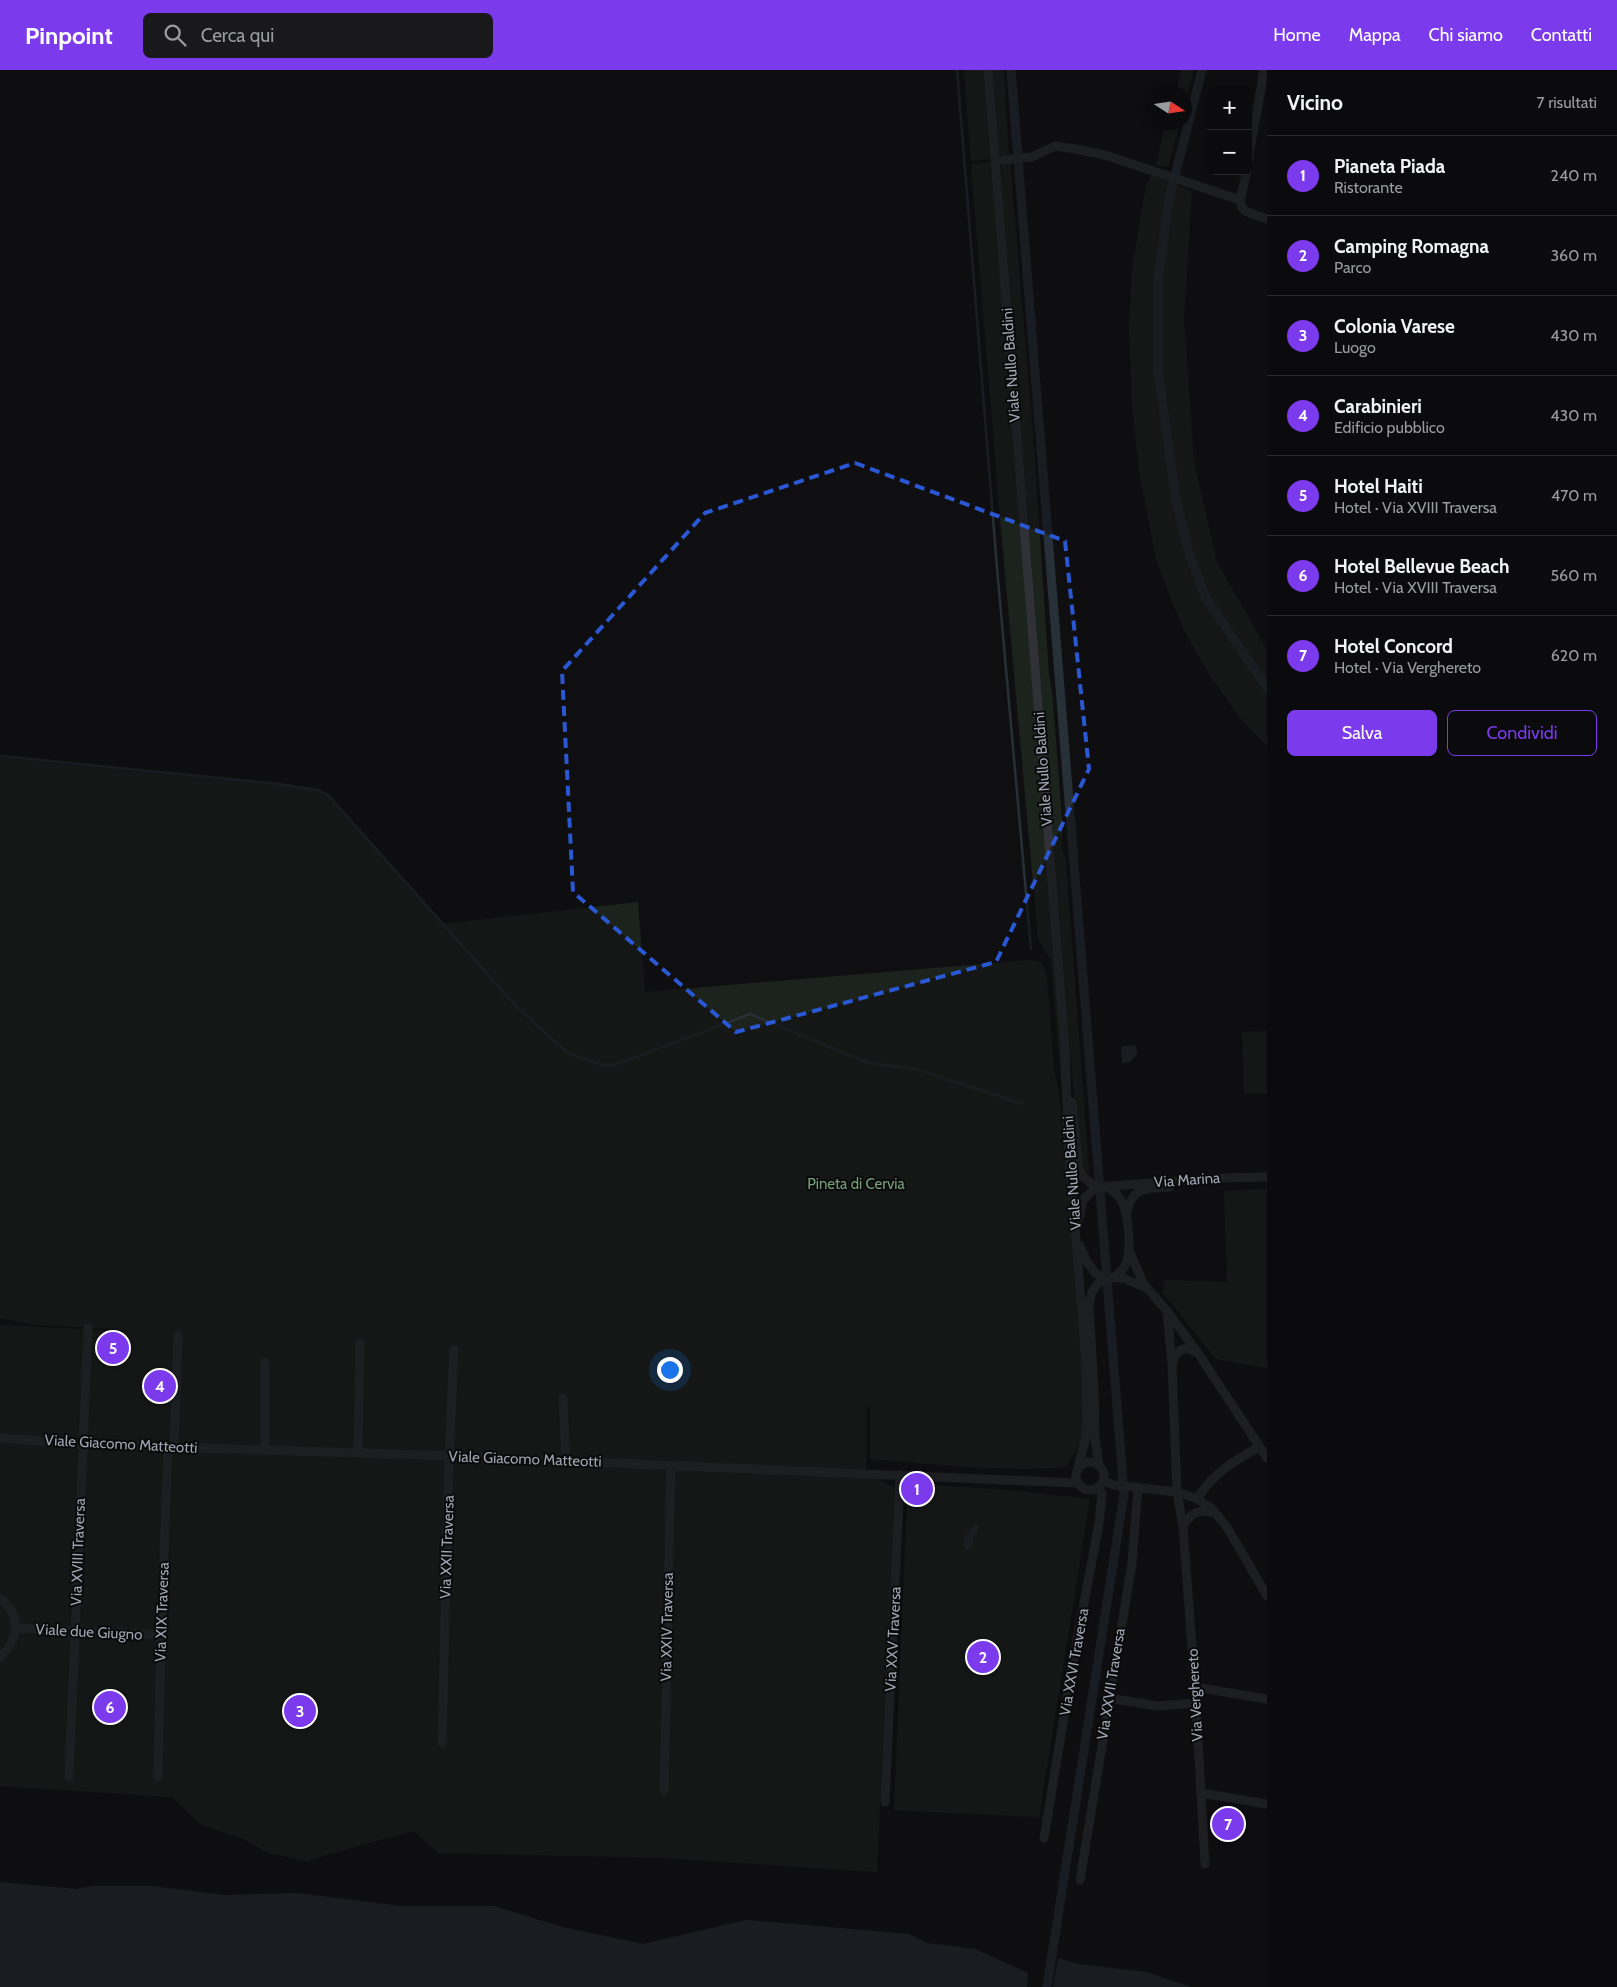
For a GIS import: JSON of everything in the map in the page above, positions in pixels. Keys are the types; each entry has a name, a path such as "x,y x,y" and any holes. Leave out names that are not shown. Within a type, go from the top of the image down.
{"street":[{"name":"Viale Nullo Baldini","path":"988,70 1000,160 1065,1047 1068,1140 1086,1357 1087,1425 1077,1475"},
{"path":"1252,139 1264,70"},
{"path":"1000,160 1032,157 1055,146 1062,147 1105,155 1240,200"},
{"path":"1246,175 1240,200 1242,208 1247,212 1267,219"},
{"path":"1065,1047 1079,1170 1082,1176 1096,1187 1086,1196 1082,1205 1077,1235 1082,1253 1094,1272 1110,1278 1133,1282 1148,1289"},
{"name":"Via Marina","path":"1096,1187 1238,1177 1267,1178"},
{"name":"Via Marina","path":"1126,1215 1133,1195 1141,1189 1242,1182 1267,1178"},
{"path":"1107,1186 1120,1198 1126,1215 1129,1250 1139,1274 1148,1289 1198,1353 1266,1456"},
{"path":"1101,1484 1104,1472 1100,1465 1095,1440 1090,1296 1093,1290 1125,1266 1129,1250"},
{"name":"Via Verghereto","path":"1167,1311 1172,1365 1177,1492 1182,1527 1195,1687 1205,1864"},
{"name":"Via XVIII Traversa","path":"69,1776 88,1328"},
{"name":"Via XIX Traversa","path":"158,1777 161,1635 178,1335"},
{"path":"358,1454 360,1344"},
{"path":"1172,1365 1176,1354 1182,1349 1190,1349 1198,1353"},
{"name":"Via XXII Traversa","path":"442,1743 449,1456 454,1350"},
{"path":"265,1362 265,1451"},
{"path":"563,1398 566,1461"},
{"name":"Viale Giacomo Matteotti","path":"0,1438 83,1444 449,1456 1051,1481 1077,1475"},
{"path":"1197,1499 1204,1487 1226,1466 1259,1446"},
{"path":"1100,1465 1091,1461 1086,1462 1077,1475 1084,1489 1089,1490 1101,1484 1177,1492 1197,1499 1217,1514 1267,1596"},
{"name":"Via XXIV Traversa","path":"664,1790 671,1465"},
{"name":"Via XXV Traversa","path":"885,1802 900,1475"},
{"name":"Via XXVI Traversa","path":"1044,1838 1099,1523 1102,1494 1101,1484"},
{"name":"Via XXVII Traversa","path":"1080,1880 1132,1563 1136,1487"},
{"path":"1182,1527 1188,1517 1198,1511 1203,1510 1217,1514"},
{"path":"0,1599 15,1618 17,1628 10,1646 0,1657"},
{"name":"Viale due Giugno","path":"17,1628 161,1635"},
{"path":"1195,1687 1267,1700"},
{"path":"1109,1698 1158,1706 1196,1703"},
{"path":"1201,1793 1267,1804"}],"highlighted area":[{"path":"855,463 1065,541 1089,769 996,962 736,1032 573,892 562,671 705,513"}],"green space":[{"path":"964,70 984,70 991,159 971,161"},
{"path":"992,70 1004,70 1009,156 1004,157 999,153"},
{"path":"1182,70 1194,70 1190,85 1177,85"},
{"path":"1164,130 1178,130 1168,167 1156,165"},
{"path":"1010,161 1034,446 1049,675 1052,689 1063,831 1061,847 1066,861 1089,1173 1086,1174 1082,1168 1071,1062 1000,168 1005,162"},
{"path":"991,162 1062,1059 1063,1105 1051,961 1038,939 1001,530 971,164"},
{"path":"1152,175 1192,191 1184,318 1194,461 1217,562 1267,650 1267,746 1240,718 1213,680 1183,629 1156,560 1139,470 1132,404 1129,326 1132,269 1146,184"},
{"name":"Pineta di Cervia","path":"0,758 317,790 328,795 442,924 638,902 645,992 1029,960 1041,962 1047,977 1054,1068 1060,1100 1085,1409 1080,1446 1065,1467 1016,1469 870,1459 870,1408 867,1407 866,1473 895,1488 877,1872 665,1858 438,1853 414,1831 307,1861 268,1853 245,1840 200,1824 172,1797 0,1786 0,1325 140,1332 36,1325 0,1318"},
{"path":"1267,1031 1267,1093 1244,1094 1242,1032"},
{"path":"1267,1189 1267,1368 1216,1359 1162,1292 1165,1280 1227,1282 1224,1191"},
{"path":"930,1485 1009,1490 1090,1499 1039,1817 894,1810 907,1501 929,1503"}],"shaded area":[{"path":"1136,1045 1137,1054 1130,1062 1122,1063 1121,1047"},
{"path":"974,1524 979,1526 977,1533 973,1537 973,1545 968,1550 965,1549 963,1544"},
{"path":"0,1882 76,1889 92,1886 151,1886 225,1895 297,1893 401,1906 494,1906 562,1927 643,1944 746,1920 909,1934 927,1943 975,1949 1028,1973 1027,1987 0,1987"},
{"path":"1058,1958 1078,1964 1146,1972 1191,1987 1053,1987"}],"waterway":[{"path":"957,70 997,568 1031,949"},
{"path":"1011,70 1124,1494 1047,1987"},
{"path":"1202,70 1169,199 1158,280 1158,370 1176,499 1188,550 1206,598 1267,688"},
{"path":"0,756 278,784 318,790 328,795 516,1006 568,1053 602,1065 615,1065 750,1014 868,1063 916,1069 1023,1104"}],"place":[{"name":"Hotel Haiti","path":"113,1348"},
{"name":"Carabinieri","path":"160,1386"},
{"name":"Pianeta Piada","path":"917,1489"},
{"name":"Camping Romagna","path":"983,1657"},
{"name":"Hotel Bellevue Beach","path":"110,1707"},
{"name":"Colonia Varese","path":"300,1711"},
{"name":"Hotel Concord","path":"1228,1824"}]}
